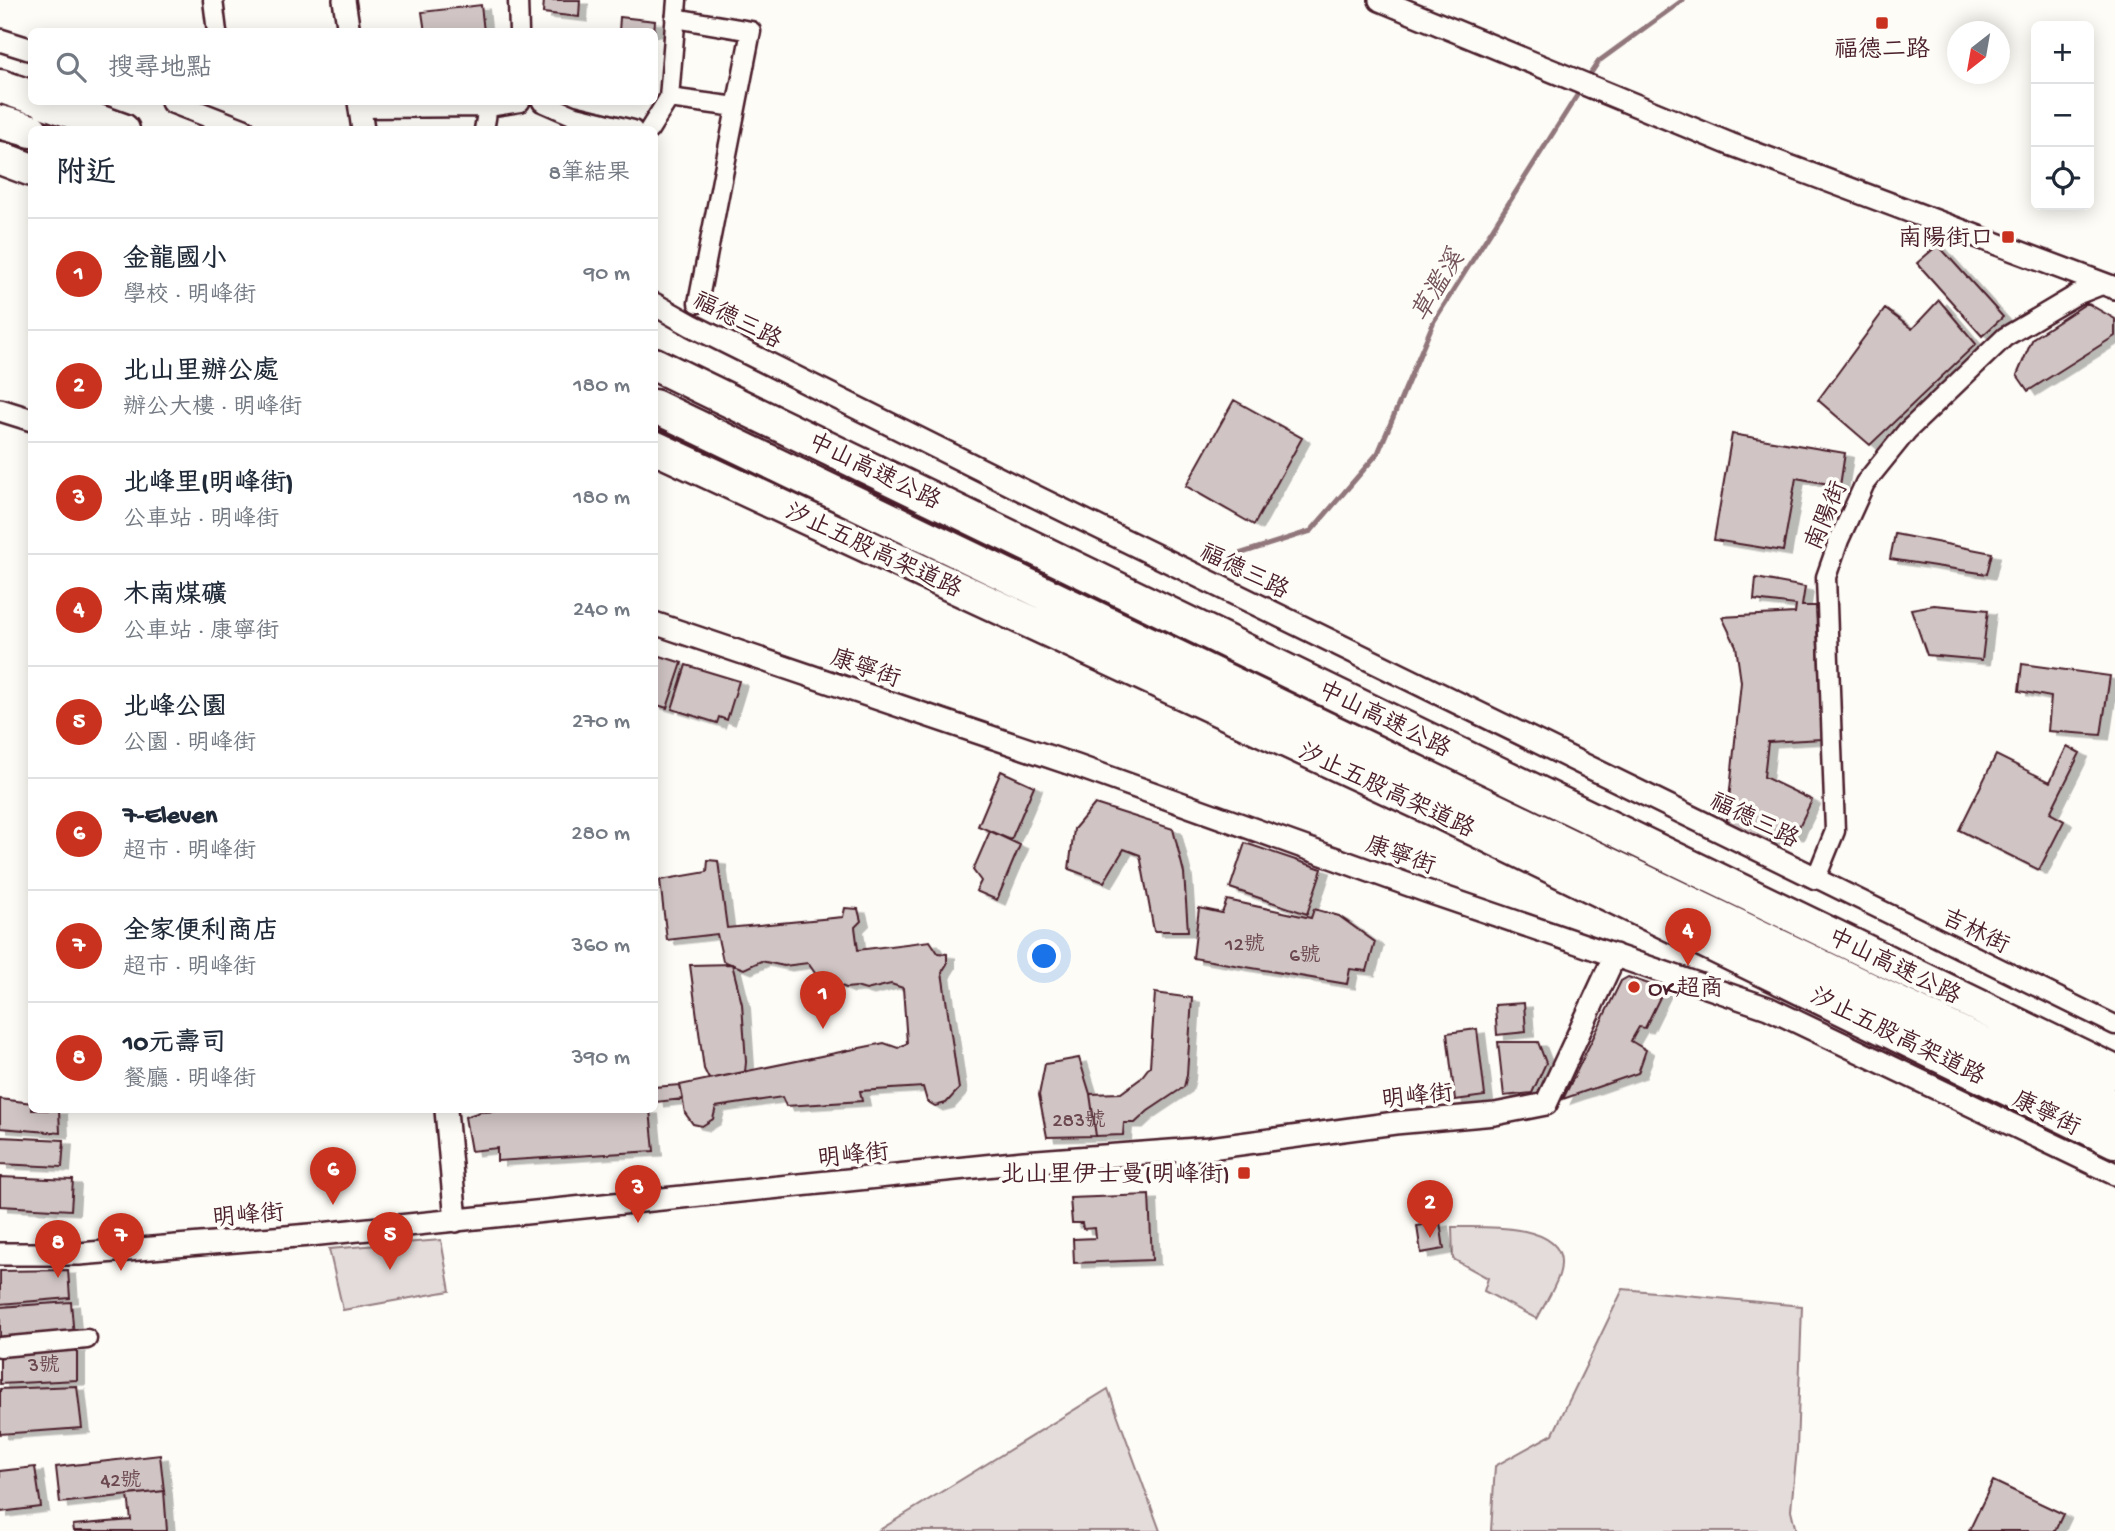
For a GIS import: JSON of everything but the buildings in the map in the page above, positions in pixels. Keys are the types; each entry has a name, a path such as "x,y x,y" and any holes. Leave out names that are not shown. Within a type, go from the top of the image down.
{"highway":[{"path":"0,86 28,96"},
{"path":"52,105 112,126"},
{"path":"0,122 28,130"},
{"path":"0,158 28,168"},
{"name":"中山高速公路","path":"658,366 2115,1072"},
{"name":"中山高速公路","path":"658,408 2115,1107"},
{"name":"汐止五股高架道路","path":"658,449 1425,806 2115,1141"}],"street":[{"path":"213,0 216,28"},
{"path":"344,0 348,28"},
{"path":"518,0 519,28"},
{"path":"1380,0 1730,144 2110,286"},
{"path":"652,126 669,98 676,9 751,31 698,303"},
{"path":"0,40 28,49"},
{"path":"669,98 736,107"},
{"path":"180,105 234,126"},
{"path":"359,105 362,126"},
{"path":"402,105 501,105"},
{"path":"546,105 571,122 602,126"},
{"path":"485,126 488,107"},
{"name":"南陽街","path":"1816,878 1835,831 1826,577 1839,540 1865,483 1907,431 2005,337 2076,295 2110,286"},
{"name":"福德三路","path":"658,306 691,326 1006,482 1816,878"},
{"path":"0,410 28,419"},
{"name":"康寧街","path":"658,624 1077,766 1401,882 1768,1008 2115,1174"},
{"name":"吉林街","path":"1816,878 2115,1025"},
{"name":"明峰街","path":"0,1254 79,1254 456,1221 1024,1162 1210,1148 1395,1123 1495,1114 1546,1104 1615,955"},
{"path":"446,1113 456,1221"},
{"path":"0,1347 87,1339"}],"shaded area":[{"path":"1452,1227 1523,1231 1541,1236 1554,1244 1561,1257 1559,1275 1537,1319 1484,1291 1488,1278 1453,1259"},
{"path":"441,1240 450,1291 343,1310 329,1249"},
{"path":"1623,1289 1802,1306 1797,1449 1791,1510 1796,1531 1491,1531 1495,1466 1553,1434"},
{"path":"1108,1389 1160,1531 878,1531"}],"waterway":[{"name":"草濫溪","path":"1586,80 1599,61 1683,0"},
{"name":"草濫溪","path":"1214,562 1311,531 1378,453 1434,321 1581,89"}],"place":[{"name":"福德二路","path":"1882,23"},
{"name":"南陽街口","path":"2008,237"},
{"name":"木南煤礦","path":"1688,966"},
{"name":"OK超商","path":"1634,987"},
{"name":"金龍國小","path":"823,1029"},
{"name":"北山里伊士曼(明峰街)","path":"1244,1173"},
{"name":"7-Eleven","path":"333,1205"},
{"name":"北峰里(明峰街)","path":"638,1223"},
{"name":"北山里辦公處","path":"1430,1238"},
{"name":"北峰公園","path":"390,1270"},
{"name":"全家便利商店","path":"121,1271"},
{"name":"10元壽司","path":"58,1278"}]}
